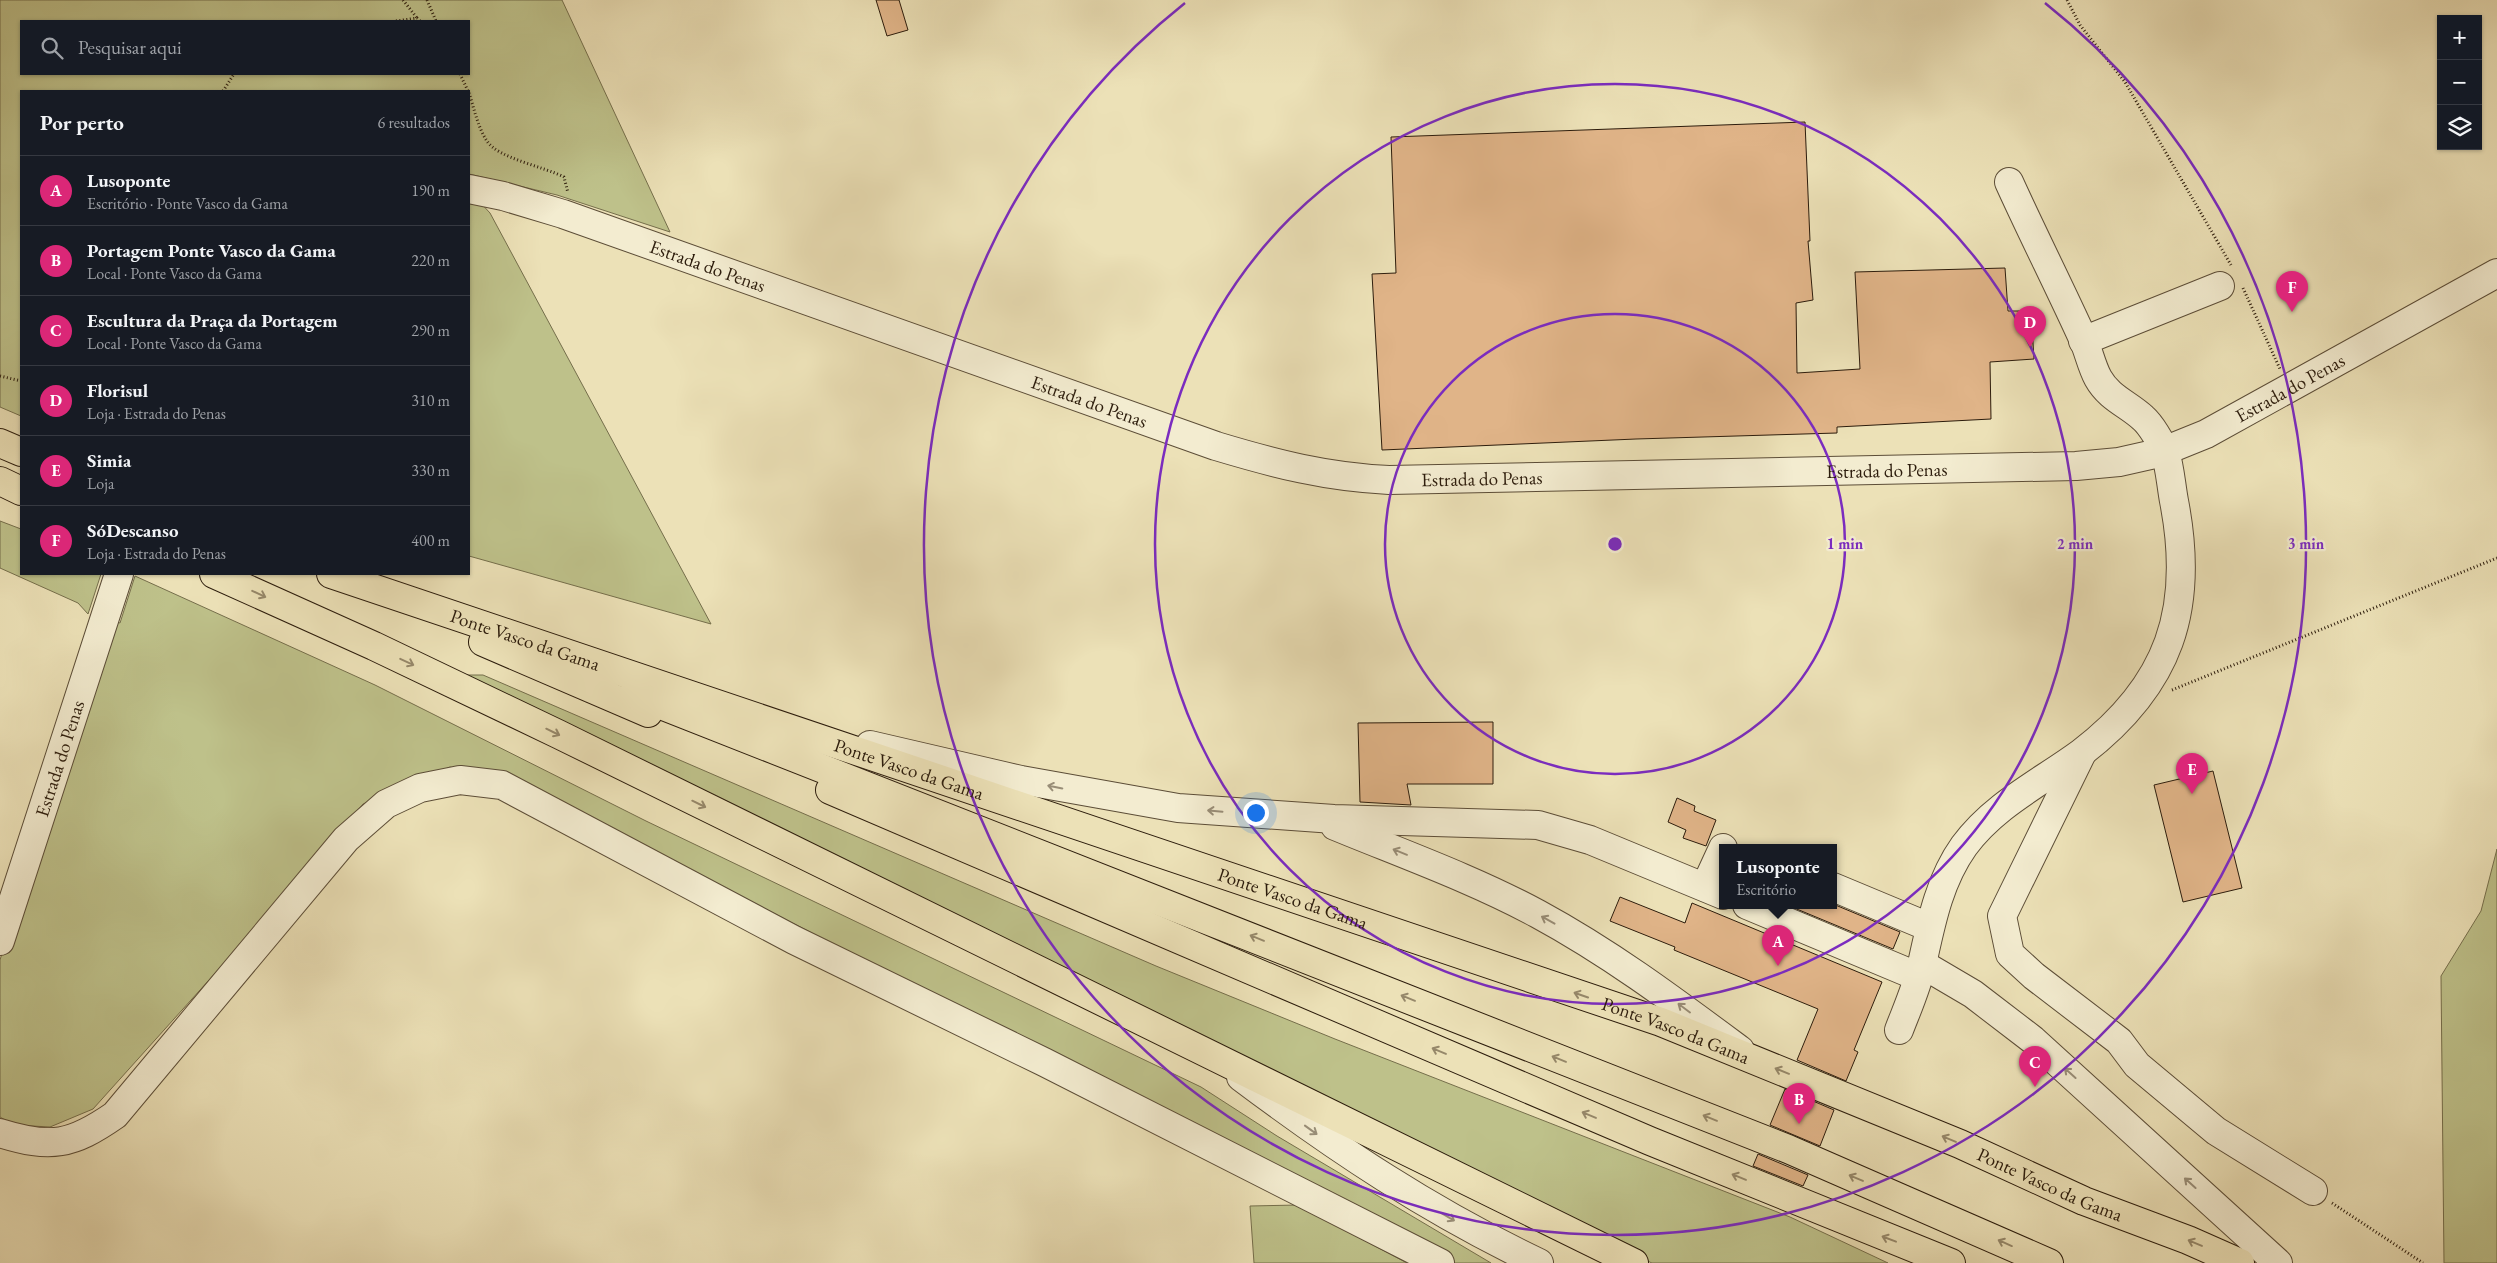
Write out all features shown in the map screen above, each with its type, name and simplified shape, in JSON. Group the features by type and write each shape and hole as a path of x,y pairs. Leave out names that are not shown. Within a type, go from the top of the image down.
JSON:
{"highway":[{"path":"0,443 20,452"},
{"path":"0,482 20,490"},
{"path":"216,575 374,646 558,734 1634,1263"},
{"name":"Ponte Vasco da Gama","path":"327,575 1650,1141 1951,1263"},
{"name":"Ponte Vasco da Gama","path":"328,575 1184,909 1788,1149 2049,1263"},
{"name":"Ponte Vasco da Gama","path":"334,575 1610,1004 1751,1058 1960,1144 2084,1201 2182,1238 2240,1263"}],"street":[{"path":"1900,1030 1921,970 1929,927 1954,862 1978,829 2007,803 2082,751 2117,722 2140,694 2157,668 2174,626 2182,577 2182,552 2165,451 2144,419 2116,400 2099,380 2083,341 2009,182"},
{"name":"Estrada do Penas","path":"470,190 504,196 562,214 1216,446 1310,472 1347,478 1389,480 2076,466 2119,462 2165,451 2206,434 2497,273"},
{"path":"2083,341 2231,279"},
{"name":"Estrada do Penas","path":"0,941 118,575"},
{"path":"763,719 1086,793 1187,808 1538,825 1590,840 1714,891 1719,867"},
{"path":"2082,751 2002,916 2010,954 2034,976 2119,1041 2138,1065 2216,1131 2313,1191"},
{"path":"0,1133 25,1141 55,1143 87,1134 115,1115 346,839 386,804 420,788 460,780 502,785 794,940 1052,1066 1440,1263"},
{"path":"1328,814 1537,914 1638,974 1751,1058"},
{"path":"1837,889 1929,927"},
{"path":"1758,909 1921,970 1988,1005 2033,1040 2278,1263"},
{"path":"1216,1058 1316,1133 1377,1174 1452,1219 1539,1263"}],"path":[{"path":"403,0 418,20"},
{"path":"427,0 436,20"},
{"path":"2067,0 2080,25 2125,82 2289,388"},
{"path":"224,90 233,75"},
{"path":"460,75 467,90"},
{"path":"470,97 487,142 507,156 546,168 564,177 569,191 562,214"},
{"path":"0,376 20,382"},
{"path":"2170,690 2497,558"},
{"path":"2313,1191 2424,1263"}],"green space":[{"path":"0,0 562,0 670,232 557,195 470,174 470,90 20,90 20,416 0,407"},
{"path":"470,199 478,200 490,213 711,624 470,556"},
{"path":"0,521 20,529 20,575 101,575 88,614 78,603 0,568"},
{"path":"135,576 375,685 646,821 1201,1087 1277,1136 1491,1263 1451,1263 531,788 450,767 363,804 272,910 93,1109 50,1127 14,1125 0,1117 0,960 104,618 120,623"},
{"path":"467,675 483,675 1156,966 1335,1039 1790,1217 1888,1263 1652,1263 1583,1233 1320,1104"},
{"path":"2497,849 2497,1263 2444,1263 2441,976 2481,911"},
{"path":"1298,1205 1407,1263 1254,1263 1250,1206"}],"building":[{"path":"876,0 899,0 908,30 887,36"},
{"path":"1805,122 1810,241 1808,241 1813,300 1796,303 1797,373 1860,369 1855,272 2005,268 2008,311 2031,311 2034,359 1990,362 1991,419 1837,427 1837,433 1636,439 1382,450 1372,274 1396,273 1391,137"},
{"path":"1493,722 1493,784 1407,784 1411,805 1360,802 1358,723"},
{"path":"2213,771 2242,888 2183,902 2154,785"},
{"path":"1677,798 1695,806 1694,811 1716,820 1706,846 1683,838 1686,830 1668,822"},
{"path":"1620,897 1685,923 1692,903 1882,982 1854,1050 1858,1052 1846,1081 1797,1060 1818,1009 1674,950 1675,947 1610,921"},
{"path":"1837,906 1900,932 1893,949 1797,909 1837,909"},
{"path":"1785,1089 1834,1110 1820,1146 1770,1125"},
{"path":"1758,1154 1808,1175 1803,1186 1753,1166"}],"place":[{"name":"SóDescanso","path":"2292,312"},
{"name":"Florisul","path":"2030,347"},
{"name":"Simia","path":"2192,794"},
{"name":"Lusoponte","path":"1778,966"},
{"name":"Escultura da Praça da Portagem","path":"2035,1087"},
{"name":"Portagem Ponte Vasco da Gama","path":"1799,1124"}]}
